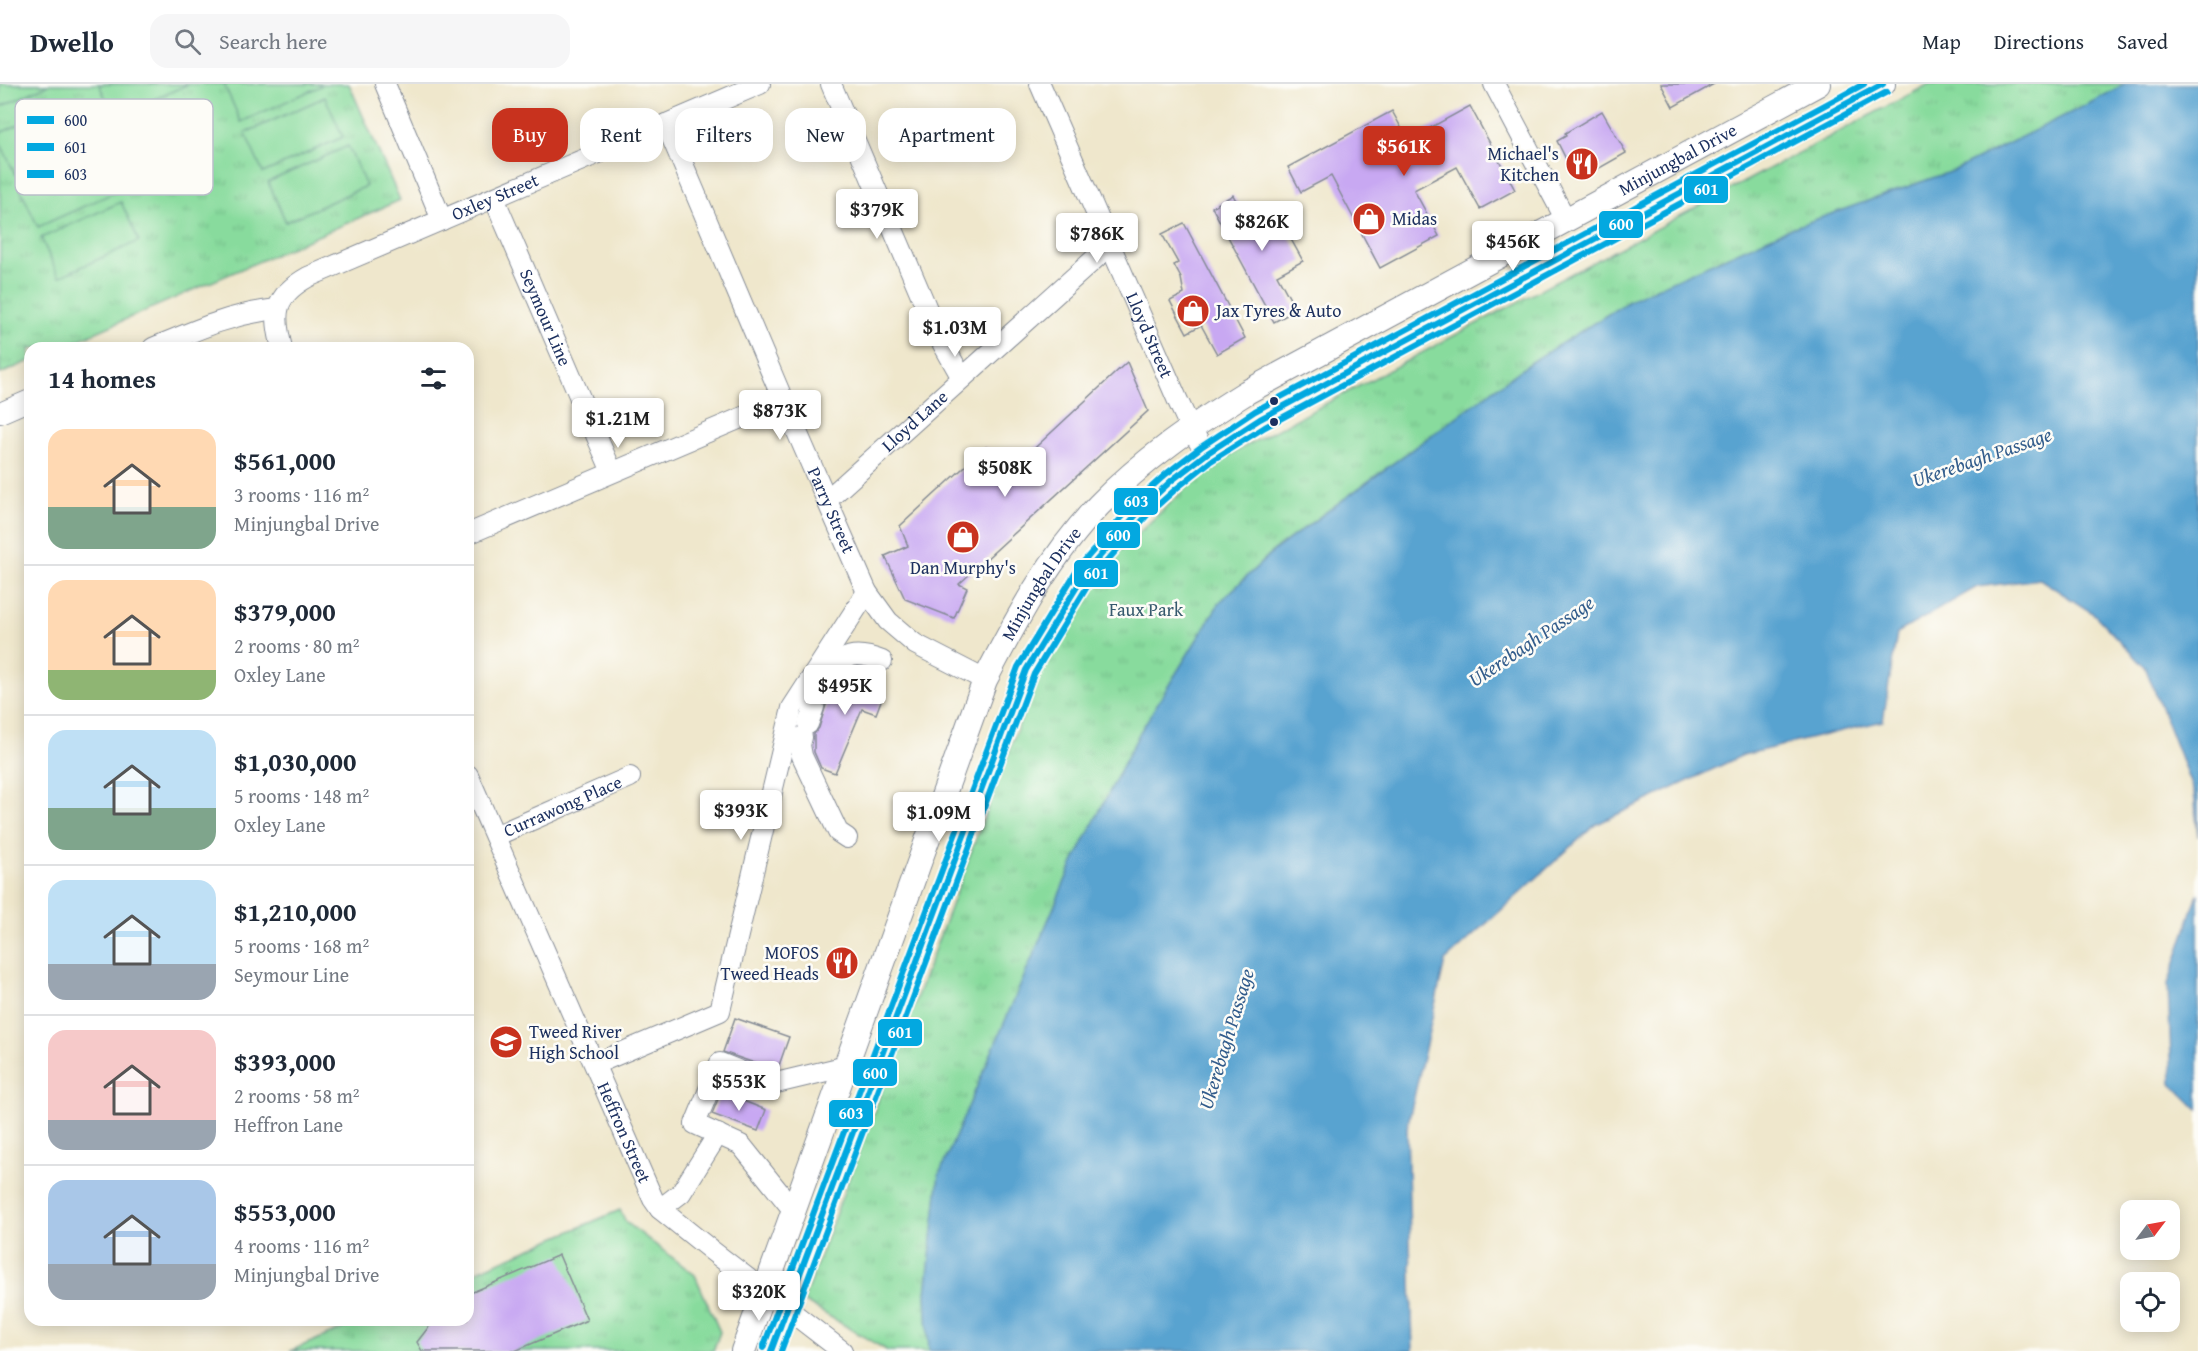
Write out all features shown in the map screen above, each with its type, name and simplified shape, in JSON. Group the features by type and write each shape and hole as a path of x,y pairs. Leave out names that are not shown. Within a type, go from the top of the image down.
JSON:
{"main road":[{"name":"Minjungbal Drive","path":"743,1351 985,680 1017,617 1058,556 1098,506 1190,428 1263,383 1818,84"},
{"name":"Minjungbal Drive","path":"771,1351 1026,670 1086,572 1143,507 1171,481 1240,431 1883,84"}],"street":[{"path":"385,84 442,220"},
{"name":"Oxley Street","path":"277,309 284,296 297,283 760,84"},
{"path":"831,84 939,337 962,378"},
{"name":"Lloyd Street","path":"1040,84 1190,428 1206,454"},
{"path":"1494,84 1566,220"},
{"name":"Parry Street","path":"666,124 867,592 888,621 915,644 985,680"},
{"name":"Seymour Line","path":"494,198 612,472"},
{"name":"Lloyd Lane","path":"827,500 1110,246"},
{"path":"167,342 213,322 248,312 277,309 281,342"},
{"path":"474,531 783,400"},
{"path":"0,413 24,403"},
{"path":"595,1064 720,1011 792,708 867,592"},
{"path":"847,837 838,832 802,756 800,745 835,665 846,656 868,656 882,661"},
{"name":"Currawong Place","path":"495,836 630,777"},
{"name":"Heffron Street","path":"474,789 645,1184 660,1209 842,1351"},
{"path":"794,1211 741,1145 695,1124 720,1063 772,1084 847,1066"},
{"path":"660,1209 681,1193 718,1134"}],"green space":[{"path":"0,84 349,84 400,200 74,342 24,342 24,364 0,374"},
{"path":"0,84 50,84 15,99 0,107"},
{"path":"99,84 189,84 155,99 106,99"},
{"path":"224,84 320,84 321,86 241,122"},
{"name":"Faux Park","path":"1929,84 2125,84 1955,170 1789,229 1634,298 1533,361 1275,549 1220,602 1140,732 1072,865 939,1175 926,1294 929,1351 888,1351 803,1301 1035,681 1101,569 1210,465"},
{"path":"325,97 343,137 263,173 245,133"},
{"path":"15,126 15,174 0,142 0,133"},
{"path":"348,146 366,186 286,222 268,182"},
{"path":"23,195 109,195 38,227"},
{"path":"121,202 139,241 59,277 41,238"},
{"path":"620,1210 626,1222 695,1275 720,1332 713,1351 290,1351 349,1326 474,1326 474,1272"}],"water":[{"name":"Ukerebagh Passage","path":"2125,84 2198,84 2198,837 2194,792 2146,669 2094,614 2040,579 1977,587 1897,633 1883,721 1743,755 1595,825 1445,961 1407,1128 1413,1351 929,1351 926,1294 939,1175 1072,865 1140,732 1220,602 1276,549 1533,361 1634,298 1789,229 1955,170"},
{"path":"2198,893 2198,1110 2172,1084 2168,984"}],"building":[{"path":"1661,84 1714,84 1673,107"},
{"path":"1470,106 1515,190 1480,209 1457,167 1414,190 1439,236 1380,268 1331,176 1301,192 1288,167 1392,111 1408,140"},
{"path":"1602,111 1626,153 1589,174 1571,169 1557,141 1566,136 1565,133"},
{"path":"1233,195 1247,221 1273,207 1303,261 1277,275 1296,310 1274,322 1212,207"},
{"path":"1184,223 1245,338 1217,354 1201,325 1187,333 1170,301 1184,294 1181,278 1174,265 1178,263 1162,234"},
{"path":"1127,362 1148,411 959,584 967,588 954,618 905,599 885,556 908,546 900,526 986,447 1009,472"},
{"path":"858,667 870,670 882,698 876,714 862,709 835,773 821,768 814,752 814,734 819,728 826,705 841,681 849,670"},
{"path":"735,1018 789,1037 777,1071 723,1052"},
{"path":"721,1092 766,1110 758,1131 712,1114"},
{"path":"559,1255 587,1320 515,1351 422,1351 417,1342 429,1326 474,1326 474,1291"}],"transit line":[{"name":"603","path":"763,1348 1018,667 1079,567 1136,501 1201,447 1255,411 1864,84"},
{"name":"600","path":"771,1351 1026,670 1086,572 1143,507 1171,481 1206,454 1260,419 1883,84"},
{"name":"601","path":"781,1351 1034,674 1093,577 1149,513 1211,461 1265,427 1887,92"}],"place":[{"name":"Michael's Kitchen","path":"1582,164"},
{"name":"Midas","path":"1369,219"},
{"name":"Jax Tyres & Auto","path":"1193,311"},
{"name":"Dan Murphy's","path":"963,537"},
{"name":"MOFOS Tweed Heads","path":"842,963"},
{"name":"Tweed River High School","path":"506,1042"}]}
